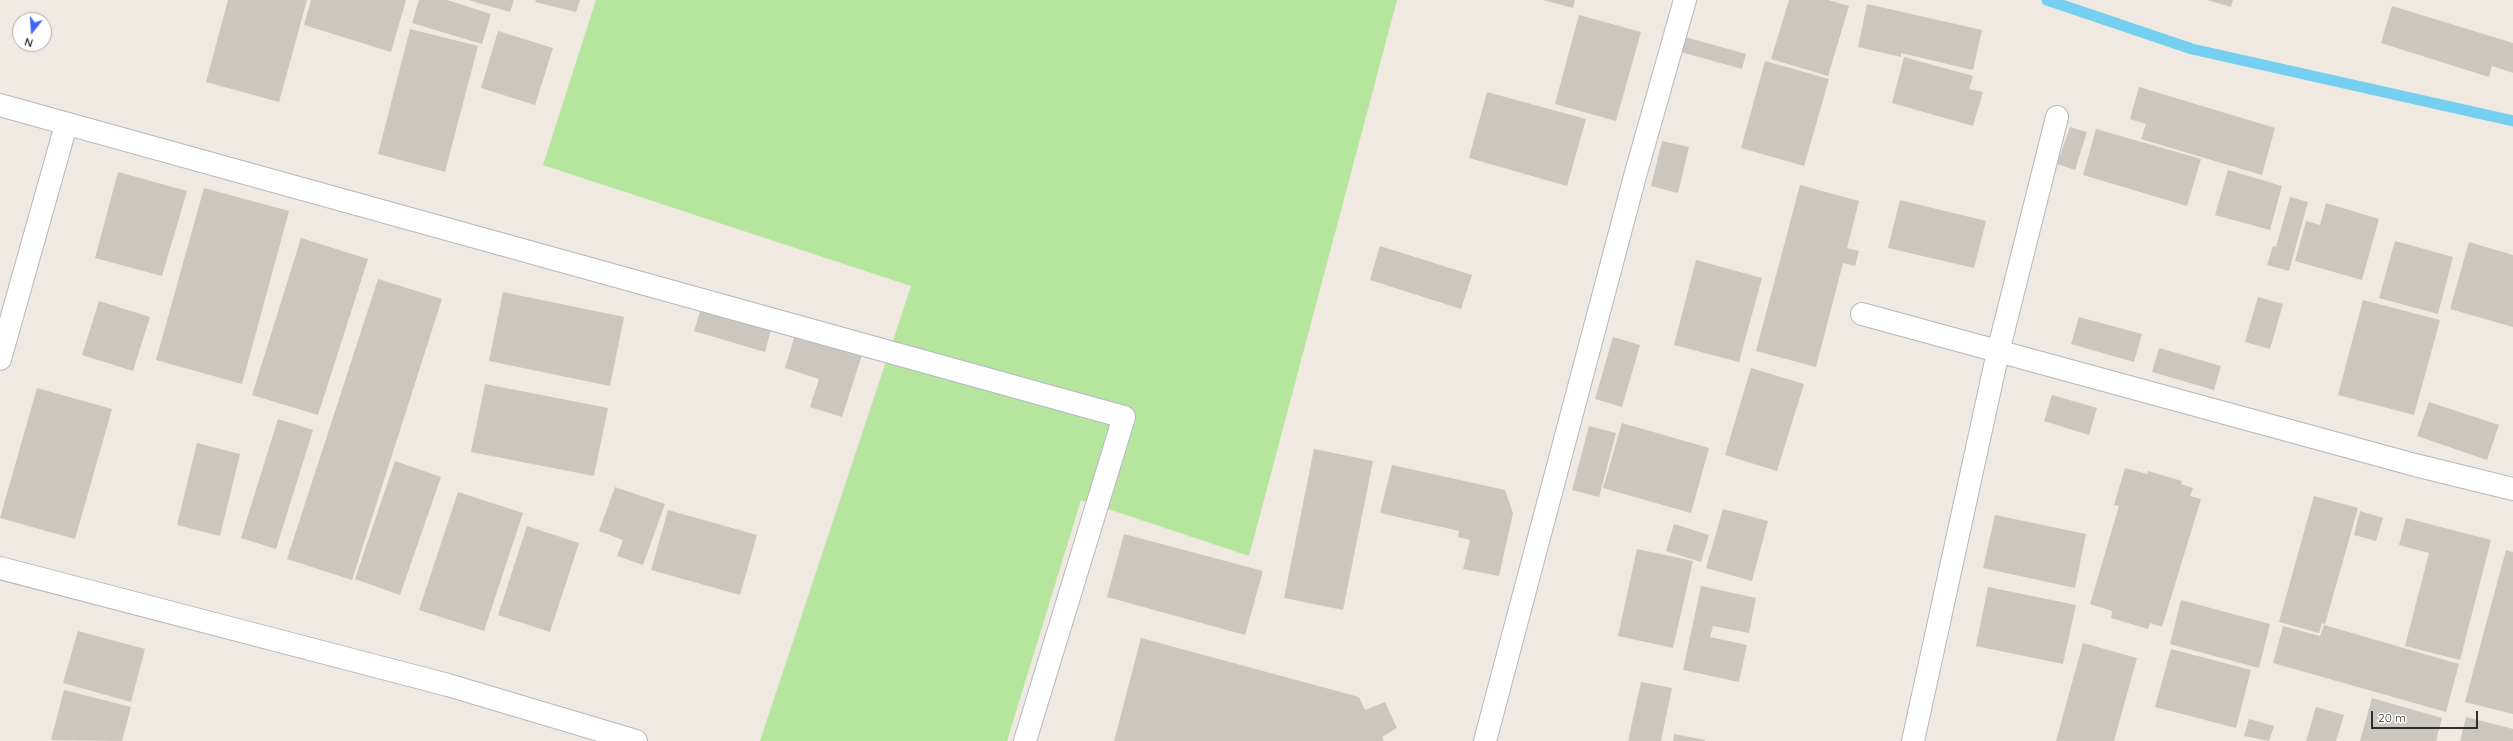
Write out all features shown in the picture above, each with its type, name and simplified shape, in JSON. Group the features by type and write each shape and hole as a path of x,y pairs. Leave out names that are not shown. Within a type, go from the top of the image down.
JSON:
{"street":[{"path":"1485,741 1635,176 1685,0"},
{"path":"0,105 66,125 548,256 1124,417 1025,741"},
{"path":"1913,741 1998,352 2057,117"},
{"path":"0,359 66,125"},
{"path":"1862,314 2408,463 2513,489"},
{"path":"0,568 440,683 636,741"}],"green space":[{"path":"596,0 1397,0 1249,556 1081,500 1007,741 760,741 911,286 543,165"}],"building":[{"path":"228,0 307,0 279,102 206,82"},
{"path":"311,0 406,0 391,52 304,25"},
{"path":"419,0 447,0 491,14 482,44 412,23"},
{"path":"468,0 514,0 510,12"},
{"path":"536,0 580,0 576,12 535,2"},
{"path":"1543,0 1575,0 1573,8"},
{"path":"1789,0 1828,0 1849,6 1828,76 1771,59"},
{"path":"2207,0 2233,0 2231,7"},
{"path":"1867,4 1982,30 1973,70 1901,53 1901,57 1858,47"},
{"path":"2392,6 2513,43 2513,73 2492,66 2489,77 2381,43"},
{"path":"1579,15 1641,32 1616,121 1555,104"},
{"path":"410,29 478,46 445,172 378,154"},
{"path":"498,31 553,48 535,105 481,88"},
{"path":"1685,37 1746,54 1742,69 1681,52"},
{"path":"1904,57 1973,76 1969,89 1983,92 1973,126 1892,103"},
{"path":"1765,61 1829,79 1804,166 1741,148"},
{"path":"2139,87 2275,128 2262,175 2141,139 2146,124 2130,119"},
{"path":"1487,92 1586,119 1567,186 1469,158"},
{"path":"2070,127 2087,132 2075,170 2057,164"},
{"path":"2096,129 2201,159 2187,206 2083,175"},
{"path":"1662,141 1689,147 1678,193 1651,186"},
{"path":"2228,170 2282,186 2270,230 2215,215"},
{"path":"118,172 187,191 162,276 95,258"},
{"path":"1800,185 1859,201 1847,248 1859,251 1855,266 1843,263 1816,367 1756,351"},
{"path":"204,188 289,211 242,384 156,360"},
{"path":"2290,197 2308,202 2289,271 2267,265 2273,246 2276,247"},
{"path":"1900,200 1986,221 1974,268 1888,248"},
{"path":"2326,203 2379,219 2362,280 2295,261 2306,221 2320,225"},
{"path":"301,238 368,259 318,415 252,395"},
{"path":"2395,241 2453,257 2438,314 2379,298"},
{"path":"2469,242 2513,255 2513,327 2450,309"},
{"path":"1380,246 1472,275 1461,309 1370,280"},
{"path":"1696,260 1762,278 1739,362 1674,345"},
{"path":"378,279 442,299 352,580 287,559"},
{"path":"503,292 624,317 610,386 489,361"},
{"path":"2258,297 2283,304 2270,349 2245,342"},
{"path":"2363,300 2440,320 2414,415 2338,395"},
{"path":"99,301 150,317 133,371 82,355"},
{"path":"702,305 772,326 765,352 694,331"},
{"path":"2079,317 2142,334 2134,362 2071,344"},
{"path":"796,331 863,352 842,417 810,407 819,379 785,368"},
{"path":"1613,337 1640,345 1622,407 1595,399"},
{"path":"2159,348 2221,366 2214,390 2152,372"},
{"path":"1751,368 1804,384 1777,471 1725,455"},
{"path":"485,384 608,408 594,476 471,452"},
{"path":"37,388 112,409 75,539 0,518"},
{"path":"2052,395 2097,408 2089,435 2044,421"},
{"path":"2429,402 2499,425 2487,460 2417,436"},
{"path":"278,419 313,430 276,549 241,538"},
{"path":"1622,423 1709,448 1691,513 1603,488"},
{"path":"1589,426 1616,433 1599,497 1572,490"},
{"path":"197,443 240,454 220,536 177,525"},
{"path":"1314,449 1373,461 1343,610 1284,598"},
{"path":"395,461 441,477 400,595 355,579"},
{"path":"1392,465 1505,490 1513,513 1499,576 1463,569 1470,540 1458,537 1459,531 1380,513"},
{"path":"2125,468 2147,474 2148,471 2182,481 2181,484 2193,488 2190,496 2201,499 2162,627 2150,623 2148,629 2111,618 2112,611 2090,604 2119,506 2114,505"},
{"path":"615,487 665,504 643,565 617,556 623,540 599,531"},
{"path":"458,492 523,513 484,631 419,610"},
{"path":"2314,496 2358,508 2325,624 2322,623 2319,633 2279,622"},
{"path":"1723,509 1768,521 1752,581 1706,568"},
{"path":"668,510 757,535 740,595 651,570"},
{"path":"2360,511 2383,518 2376,541 2354,535"},
{"path":"1995,515 2086,534 2075,588 1983,568"},
{"path":"2406,518 2491,540 2460,660 2405,646 2429,553 2399,545"},
{"path":"1674,524 1709,535 1701,562 1666,551"},
{"path":"527,526 579,543 550,632 498,615"},
{"path":"1124,534 1263,571 1245,635 1107,597"},
{"path":"1637,549 1693,561 1673,648 1618,636"},
{"path":"2506,550 2513,552 2513,714 2465,702"},
{"path":"1701,586 1756,598 1749,633 1713,626 1710,637 1747,645 1739,682 1683,670"},
{"path":"1988,587 2076,605 2063,664 1976,646"},
{"path":"2181,600 2270,624 2259,668 2170,644"},
{"path":"2324,625 2459,664 2446,712 2273,663 2283,626 2320,636"},
{"path":"78,631 145,649 131,702 63,683"},
{"path":"1141,638 1359,697 1365,710 1385,702 1397,728 1382,737 1384,741 1114,741"},
{"path":"2083,643 2137,658 2114,741 2056,741"},
{"path":"2171,649 2251,670 2236,728 2155,707"},
{"path":"1641,682 1672,688 1661,741 1628,741"},
{"path":"64,690 131,707 122,741 51,740"},
{"path":"2372,698 2442,718 2436,741 2360,741"},
{"path":"2316,707 2344,715 2336,741 2306,741"},
{"path":"2466,717 2513,729 2513,741 2460,741"},
{"path":"2249,719 2274,726 2269,741 2244,736"},
{"path":"1674,734 1705,740 1705,741 1673,741"}],"waterway":[{"path":"2047,0 2192,49 2513,121"}]}
